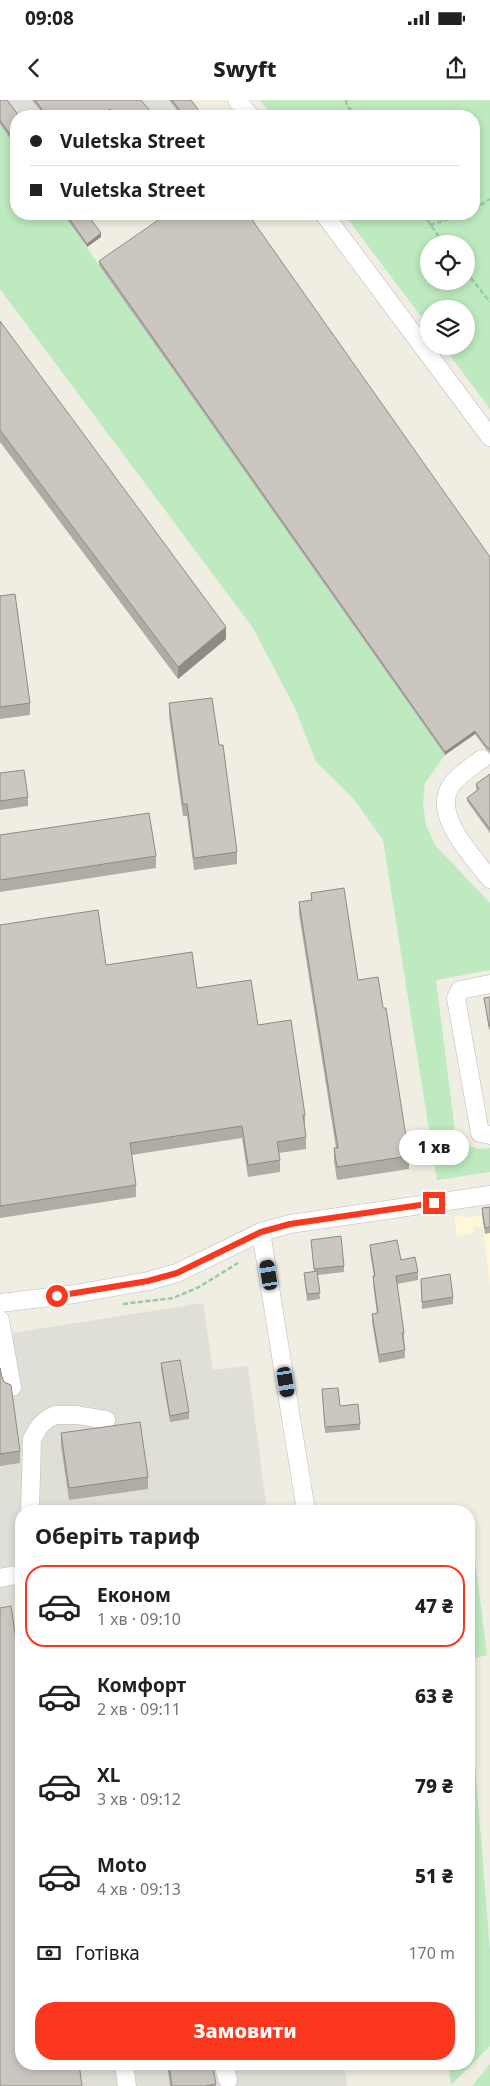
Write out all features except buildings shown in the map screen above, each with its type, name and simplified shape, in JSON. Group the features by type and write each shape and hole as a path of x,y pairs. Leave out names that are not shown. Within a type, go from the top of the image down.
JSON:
{"street":[{"path":"237,100 245,110"},
{"path":"328,220 490,437"},
{"path":"482,759 459,777 451,786 446,796 446,805 452,829 490,879"},
{"path":"490,984 460,990 456,998 480,1133 490,1135"},
{"path":"0,1303 76,1294 155,1279 177,1273 261,1232 290,1224 490,1195"},
{"path":"261,1232 305,1505"},
{"path":"0,1320 12,1388"},
{"path":"30,1505 32,1439 39,1427 54,1415 78,1415 106,1420"},
{"path":"0,1578 15,1575"},
{"path":"125,2070 127,2086"}],"path":[{"path":"427,220 437,235"},
{"path":"430,225 446,220"},
{"path":"475,283 490,302"},
{"path":"115,1305 173,1298 199,1287 242,1260"}],"shaded area":[{"path":"0,100 188,100 195,110 10,110"},
{"path":"490,1214 490,1285 483,1226 473,1228 474,1233 457,1236 454,1216 471,1217"},
{"path":"203,1303 213,1370 248,1366 266,1505 15,1505 15,2070 345,2070 347,2086 0,2086 0,1335"}],"green space":[{"path":"260,100 490,100 490,409 450,355 475,355 475,300 420,300 420,315 349,220 480,220 480,110 268,110"},
{"path":"0,124 10,138 10,220 67,220 445,755 425,783 423,804 426,825 435,845 490,903 490,970 436,980 456,1139 477,1149 490,1148 490,1172 437,1180 383,840 353,798 316,762 295,708 253,628 0,289"},
{"path":"475,1560 487,1655 475,1658"},
{"path":"475,1764 490,1951 490,2046 475,2061"},
{"path":"490,2064 490,2086 472,2086"},
{"path":"449,2070 466,2070 451,2085"}],"route":[{"path":"57,1296 148,1281 177,1273 261,1232 290,1224 434,1203"}]}
